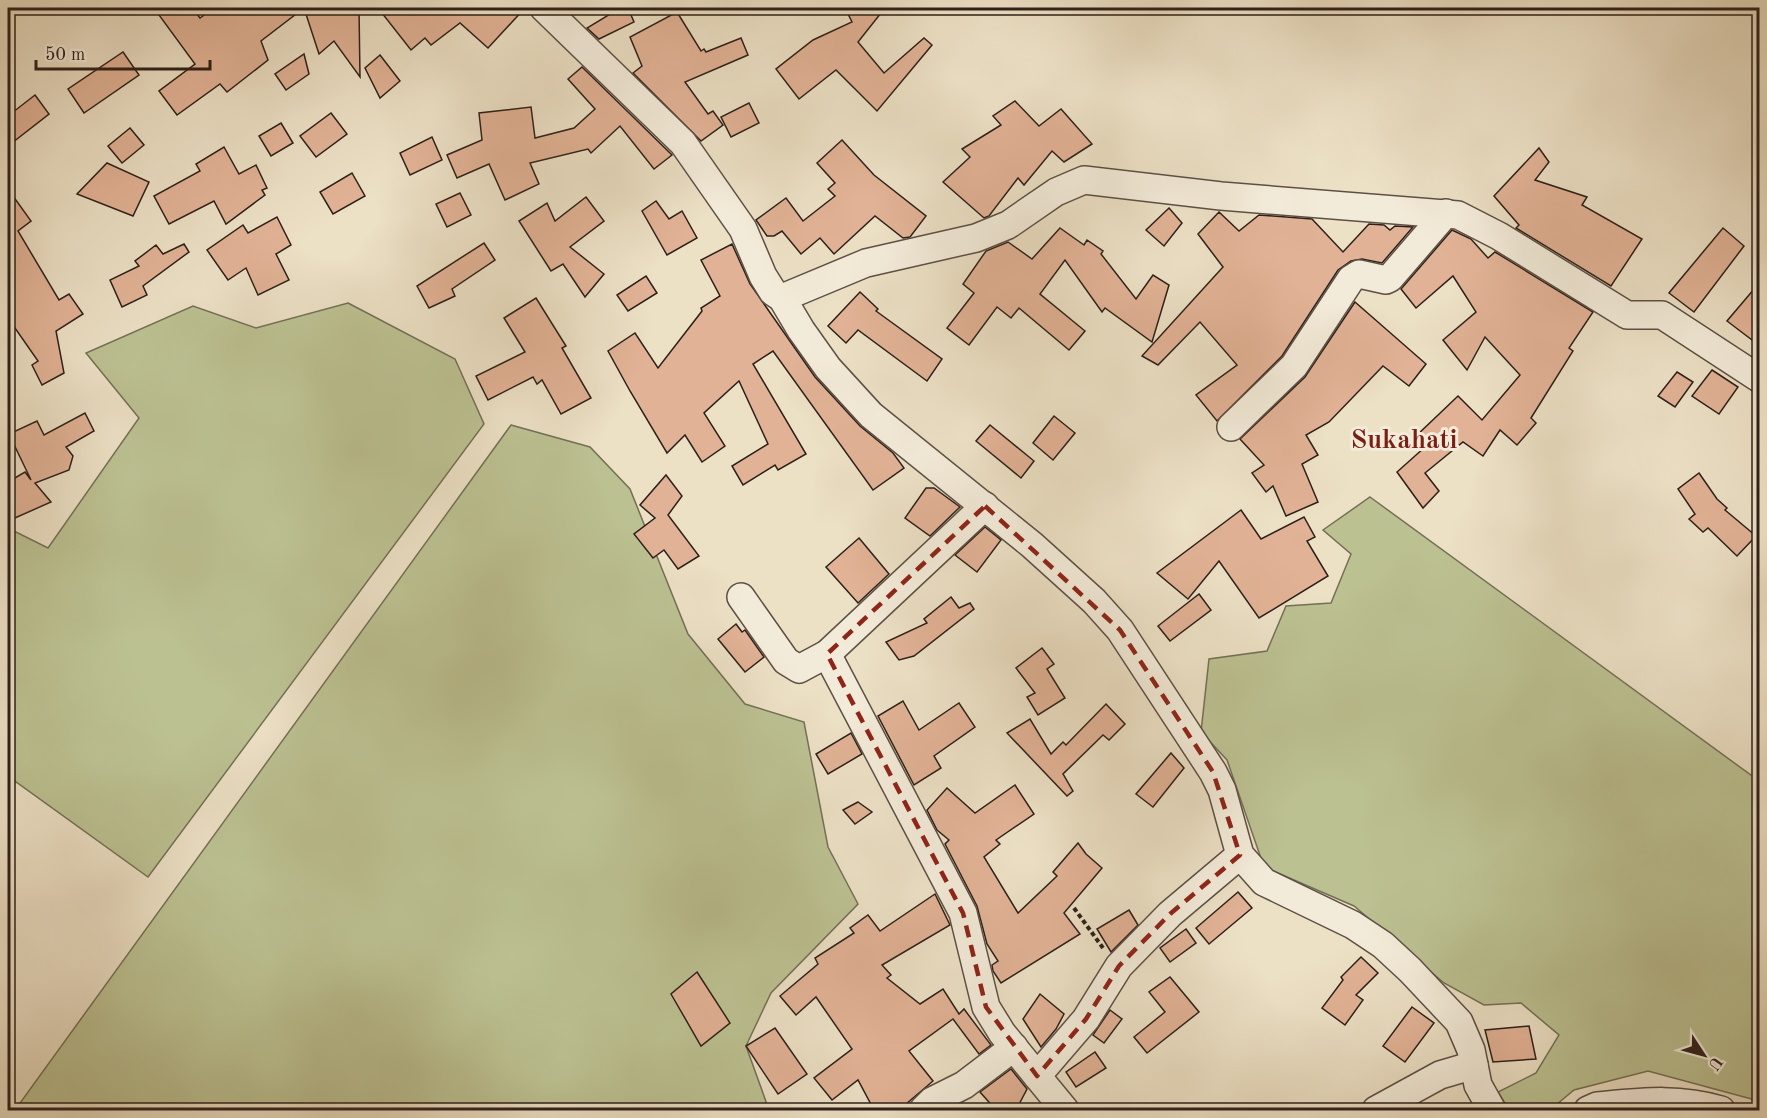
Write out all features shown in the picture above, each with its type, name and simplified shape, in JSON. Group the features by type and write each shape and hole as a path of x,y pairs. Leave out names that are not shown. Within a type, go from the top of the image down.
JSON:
{"street":[{"path":"544,8 683,143 744,229 763,276 773,292 783,298 801,330 828,368 871,415 985,506 1094,601 1120,630 1213,772 1222,790 1240,855 1264,882 1353,925 1383,945 1459,1022 1471,1050 1478,1086 1492,1110"},
{"path":"783,298 866,263 976,238 1008,225 1056,192 1084,180 1221,196 1458,215 1498,236 1627,315 1662,315 1760,379"},
{"path":"1232,427 1294,366 1355,276 1386,280 1390,278 1446,213"},
{"path":"741,597 786,662 799,669 827,654 985,506"},
{"path":"827,654 963,913 986,1007 1014,1047 1065,1110"},
{"path":"1037,1076 1086,1019 1119,966 1170,914 1240,855"},
{"path":"923,1110 932,1101 964,1085 1014,1047"},
{"path":"1376,1110 1440,1074 1474,1065"},
{"path":"1588,1110 1597,1106 1664,1100 1703,1104 1721,1110"}],"path":[{"path":"1074,908 1119,966"}],"highlighted area":[{"path":"985,506 1120,630 1213,772 1240,855 1170,914 1119,966 1086,1019 1037,1076 986,1007 963,913 827,654"}],"green space":[{"path":"348,303 455,359 484,424 148,877 8,776 8,528 48,548 139,418 86,353 193,306 256,328"},
{"path":"511,425 590,447 630,489 688,634 745,704 804,722 828,847 858,904 771,993 746,1046 769,1110 15,1110"},
{"path":"1370,497 1759,781 1759,1101 1648,1071 1574,1090 1550,1110 1509,1110 1498,1092 1536,1073 1559,1035 1521,1003 1484,1005 1444,983 1354,906 1264,867 1227,760 1201,732 1209,659 1267,651 1286,606 1331,603 1351,554 1323,530"}],"building":[{"path":"169,8 192,8 200,18 214,8 304,8 261,41 268,60 227,92 220,84 177,115 159,91 195,64 159,15"},
{"path":"304,8 359,8 360,77 334,41 319,54"},
{"path":"378,8 525,8 488,48 460,23 431,45 425,38 411,50"},
{"path":"620,8 628,8 634,22 599,39 587,28"},
{"path":"845,8 885,8 858,42 884,73 924,38 932,45 877,111 836,70 799,99 776,69 813,40 852,22"},
{"path":"677,12 701,51 704,49 706,52 741,38 748,55 685,82 708,114 713,111 723,125 701,141 633,73 642,66 630,37"},
{"path":"123,52 139,75 84,113 68,89"},
{"path":"304,54 309,74 286,90 275,74"},
{"path":"380,55 400,81 380,98 365,68"},
{"path":"582,67 672,155 654,169 620,126 591,153 588,149 530,163 539,184 505,200 489,164 457,178 447,155 482,140 479,113 531,107 535,138 574,128 595,109 568,79"},
{"path":"35,95 49,114 8,146 8,116"},
{"path":"1015,101 1039,126 1061,109 1092,144 1064,162 1052,151 1024,185 1018,178 989,216 984,218 943,182 970,157 962,149 1001,125 993,116"},
{"path":"749,103 759,123 731,137 721,117"},
{"path":"331,113 347,134 316,157 300,136"},
{"path":"281,123 293,143 271,156 259,136"},
{"path":"130,128 144,145 122,163 108,146"},
{"path":"432,137 442,160 410,175 400,153"},
{"path":"842,140 874,175 926,216 910,237 903,238 875,216 834,254 820,238 801,254 782,231 774,236 767,236 756,220 786,198 803,221 835,196 828,189 835,183 817,163"},
{"path":"224,147 239,174 256,165 267,188 262,190 265,195 226,224 214,201 169,224 154,196 200,171 196,164"},
{"path":"1539,148 1549,162 1535,180 1587,197 1582,205 1642,239 1611,286 1516,228 1519,225 1494,196"},
{"path":"107,163 149,182 133,216 77,194"},
{"path":"352,173 365,196 333,214 320,192"},
{"path":"8,189 31,221 18,231 59,300 69,294 83,314 56,331 64,373 42,385 32,365 38,361 8,318"},
{"path":"460,193 471,215 447,227 436,204"},
{"path":"586,197 604,221 570,247 604,274 585,297 563,264 551,271 519,221 547,203 555,221"},
{"path":"656,201 669,219 682,211 697,238 667,255 642,211"},
{"path":"1169,208 1182,223 1164,246 1146,230"},
{"path":"1219,212 1239,231 1259,215 1312,219 1343,252 1369,224 1384,225 1390,230 1395,226 1413,227 1382,263 1362,259 1351,261 1338,270 1282,356 1217,421 1196,395 1237,365 1200,322 1158,365 1142,356 1223,267 1198,234"},
{"path":"277,217 291,245 276,254 289,280 258,295 246,268 228,280 207,250 243,225 248,233"},
{"path":"1060,228 1084,245 1087,240 1103,251 1101,254 1136,299 1153,275 1169,285 1152,342 1105,308 1102,312 1065,260 1040,294 1085,331 1069,350 1019,308 1011,318 997,307 969,345 947,328 974,293 963,284 986,251 1008,242 1032,259"},
{"path":"1723,228 1744,246 1694,312 1669,293"},
{"path":"1452,230 1471,239 1488,258 1495,252 1593,312 1569,348 1573,351 1531,418 1536,423 1517,445 1500,430 1483,456 1463,442 1425,473 1439,491 1423,508 1397,472 1425,447 1415,437 1458,396 1482,420 1520,375 1485,337 1467,370 1443,340 1476,312 1453,276 1416,308 1401,289"},
{"path":"484,243 495,260 452,289 455,296 429,308 417,286"},
{"path":"184,244 189,252 143,286 147,295 122,307 110,280 139,266 135,261 156,245 163,254"},
{"path":"732,244 750,284 815,377 860,426 893,453 904,468 873,490 773,351 753,364 806,454 778,470 775,465 743,485 732,466 768,444 739,381 704,413 725,446 702,462 685,435 667,453 630,391 608,351 635,333 658,368 702,311 701,308 720,296 701,260"},
{"path":"646,276 657,293 628,311 617,295"},
{"path":"1760,282 1760,346 1727,321"},
{"path":"860,292 878,309 876,311 942,359 927,381 858,330 846,343 828,326"},
{"path":"536,298 566,346 562,348 591,398 561,414 542,380 537,384 533,377 488,400 476,376 525,352 504,318"},
{"path":"1355,302 1426,364 1409,386 1383,366 1329,422 1306,435 1318,455 1302,464 1318,502 1286,516 1273,486 1266,492 1252,473 1264,465 1240,439 1305,377"},
{"path":"1712,370 1738,387 1719,414 1692,396"},
{"path":"1677,372 1693,382 1675,407 1658,396"},
{"path":"85,413 94,431 66,447 73,456 69,470 35,483 51,502 8,521 8,482 25,472 31,480 9,434 37,421 44,435"},
{"path":"1054,416 1075,433 1053,460 1033,443"},
{"path":"990,425 1034,461 1021,478 976,441"},
{"path":"1699,473 1717,499 1727,508 1725,510 1756,536 1737,556 1708,528 1703,532 1689,519 1695,514 1678,489"},
{"path":"666,475 682,496 668,515 699,556 678,569 664,550 653,558 634,534 655,518 640,505"},
{"path":"926,488 934,488 960,507 930,536 905,518"},
{"path":"1241,510 1261,539 1304,517 1315,537 1307,541 1328,576 1259,618 1219,561 1188,599 1157,573"},
{"path":"985,527 1001,540 977,572 955,555"},
{"path":"859,538 889,574 858,603 826,567"},
{"path":"1199,594 1211,610 1170,641 1158,626"},
{"path":"951,597 959,608 970,603 974,609 914,656 899,660 886,642 927,623 924,619"},
{"path":"736,624 742,632 745,630 764,657 745,672 718,639"},
{"path":"1042,648 1054,664 1047,669 1065,698 1038,715 1027,697 1035,693 1016,668"},
{"path":"903,701 919,730 959,703 975,727 934,756 941,768 914,785 878,716"},
{"path":"1106,704 1125,724 1109,740 1103,735 1063,774 1073,791 1067,796 1007,733 1030,719 1051,754 1063,742 1066,745"},
{"path":"851,733 862,754 828,774 816,754"},
{"path":"1171,753 1184,768 1153,807 1136,794"},
{"path":"1015,785 1034,814 996,840 1000,844 984,857 1018,913 1057,876 1053,872 1078,843 1086,854 1102,868 1064,913 1080,934 1001,983 993,971 992,965 998,961 987,944 977,906 945,844 949,840 937,830 927,810 947,788 975,813"},
{"path":"858,802 872,812 855,824 843,810"},
{"path":"1238,892 1252,908 1209,944 1196,928"},
{"path":"935,894 950,925 882,965 891,975 887,978 920,1004 943,989 959,1014 964,1009 991,1045 979,1054 953,1019 909,1051 933,1081 899,1110 874,1110 858,1080 832,1100 814,1078 852,1049 816,997 796,1015 780,996 818,964 815,958 854,933 850,928 868,915 880,931"},
{"path":"1129,910 1138,925 1111,952 1097,929"},
{"path":"1186,929 1196,943 1170,962 1160,948"},
{"path":"1361,957 1378,973 1356,995 1363,1000 1345,1025 1322,1008 1343,980 1341,977"},
{"path":"697,972 730,1023 701,1046 671,994"},
{"path":"1170,977 1199,1012 1147,1053 1134,1037 1165,1012 1149,992"},
{"path":"1040,994 1064,1014 1056,1029 1041,1047 1023,1019"},
{"path":"1412,1007 1434,1023 1405,1062 1383,1046"},
{"path":"1110,1010 1122,1019 1104,1043 1093,1035"},
{"path":"1529,1026 1536,1059 1493,1062 1485,1030"},
{"path":"775,1028 807,1074 778,1094 746,1046"},
{"path":"1095,1052 1106,1068 1076,1087 1066,1072"},
{"path":"1011,1069 1027,1089 1016,1110 996,1110 980,1092"}],"district":[{"name":"Sukahati","path":"1404,439"}]}
